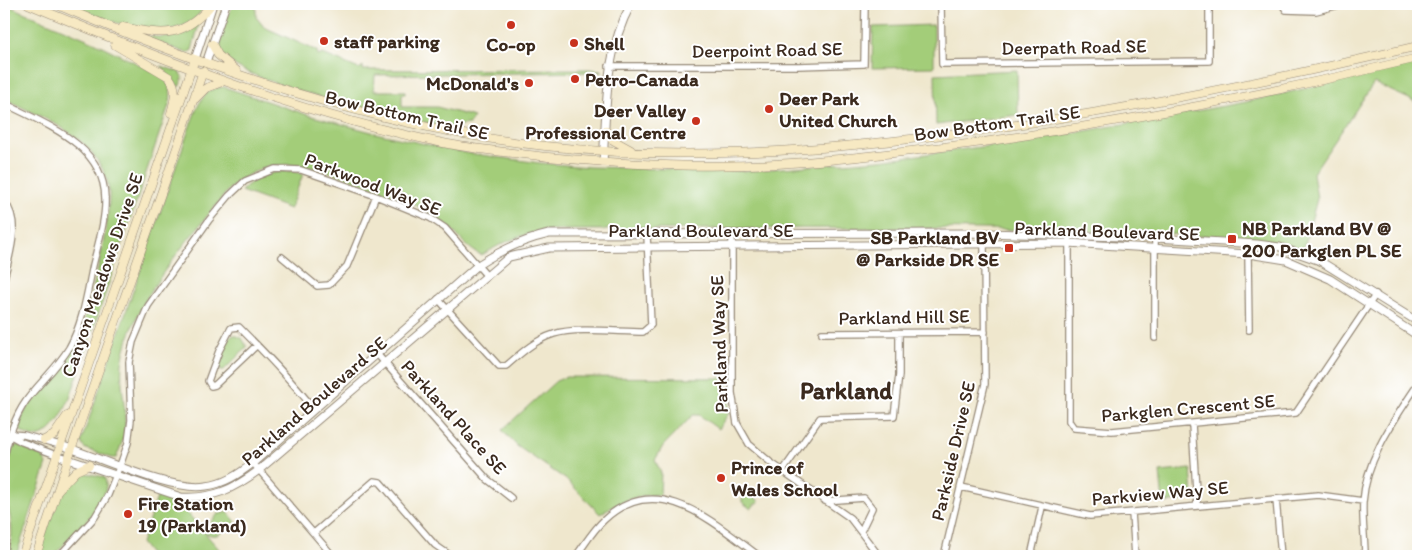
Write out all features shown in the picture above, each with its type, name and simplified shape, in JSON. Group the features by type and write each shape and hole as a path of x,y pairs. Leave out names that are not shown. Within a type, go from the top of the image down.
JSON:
{"main road":[{"name":"Bow Bottom Trail SE","path":"28,4 202,74 313,110 449,144 604,162 684,166 781,164 930,149 1092,126 1294,88 1418,58"},
{"name":"Bow Bottom Trail SE","path":"55,4 206,63 328,103 412,124 543,146 604,151 698,154 780,152 972,132 1100,114 1306,73 1418,46"},
{"path":"101,23 151,32 176,32 195,22 212,4"},
{"path":"90,30 156,68 174,85 176,94 168,134"},
{"path":"212,44 218,55 240,74"},
{"name":"Canyon Meadows Drive SE","path":"22,556 195,59"},
{"name":"Canyon Meadows Drive SE","path":"36,556 67,459 206,63"},
{"path":"193,101 206,88 224,81"},
{"path":"606,131 620,145 635,151"},
{"path":"44,440 54,434 62,425 76,399"},
{"path":"56,492 76,471 88,465"}],"street":[{"name":"Canyon Meadows Drive SE","path":"195,59 212,4"},
{"name":"Canyon Meadows Drive SE","path":"206,63 226,4"},
{"path":"604,162 609,66 616,34 631,4"},
{"name":"Deerpoint Road SE","path":"609,66 864,64 864,4"},
{"name":"Deerpath Road SE","path":"941,4 942,64 1209,61 1209,4"},
{"path":"1282,4 1286,10 1316,11 1344,4"},
{"path":"4,103 81,146 96,164 104,183 106,199 78,330 60,361 26,401 6,433 4,457"},
{"name":"Parkwood Way SE","path":"59,556 95,517 116,476 128,443 131,420 129,362 140,324 165,280 228,196 245,180 261,173 288,169 307,171 376,196 430,218 445,228 486,275"},
{"path":"282,258 317,286 329,285 346,266 376,196"},
{"path":"4,201 13,219 13,236 4,279"},
{"name":"Parkland Boulevard SE","path":"60,445 181,486 206,487 233,478 253,463 478,265 508,246 548,234 986,233 1156,238 1280,247 1320,261 1376,294 1418,322"},
{"name":"Parkside Drive SE","path":"944,556 985,384 984,243 986,233"},
{"name":"Parkland Way SE","path":"732,234 732,393 734,415 748,444 782,472 850,518 879,556"},
{"path":"438,299 499,366 506,366 531,345 554,334 570,331 643,332 651,325 647,235"},
{"name":"Parkglen Crescent SE","path":"1069,235 1069,421 1074,428 1100,432 1296,413 1376,294"},
{"path":"1155,338 1156,238"},
{"name":"Parkland Boulevard SE","path":"56,455 181,497 200,498 222,494 242,484 259,470 509,257 549,248 1068,243 1248,254 1286,260 1330,279 1370,303 1418,336"},
{"path":"1248,254 1249,330"},
{"path":"257,345 215,385 210,386 208,381 219,351 231,328 239,327 257,345 314,409"},
{"name":"Parkland Hill SE","path":"822,333 985,332"},
{"path":"782,472 820,418 894,416 899,375 899,334"},
{"name":"Parkland Place SE","path":"377,354 486,479 511,498"},
{"path":"1365,556 1363,501 1371,469 1383,438 1418,384"},
{"path":"1192,424 1197,506"},
{"path":"6,433 24,435 60,445"},
{"path":"6,433 22,442 56,455"},
{"path":"253,463 333,556"},
{"path":"314,533 374,481 380,482 435,545 451,556"},
{"path":"219,482 222,494"},
{"name":"Parkview Way SE","path":"961,487 1042,507 1090,516 1318,495 1363,501"},
{"path":"825,501 864,498 869,502 872,508 861,532"},
{"path":"576,556 594,532 612,514 631,503 660,499 675,501 693,508 759,556"},
{"path":"1276,499 1281,556"},
{"path":"4,505 4,552"},
{"path":"1031,556 1042,507"},
{"path":"1132,513 1136,556"}],"green space":[{"path":"4,4 94,42 160,75 170,87 171,94 170,102 70,398 58,421 45,434 38,436 30,436 21,431 20,423 39,391 67,358 78,336 91,296 102,249 109,207 109,192 106,178 100,165 87,147 77,138 54,123 4,98"},
{"path":"68,4 206,4 194,19 178,28 160,30 141,29 121,24"},
{"path":"233,4 256,4 256,17 264,27 317,51 318,56 323,54 359,69 363,66 363,70 588,69 601,70 603,72 375,75 374,91 405,91 405,94 402,94 402,107 437,107 474,117 469,124 447,127 398,117 324,98 287,87 232,64 221,52 220,40"},
{"path":"199,24 192,50 187,53 142,36 161,37 179,35"},
{"path":"934,25 934,67 872,68 873,27"},
{"path":"1418,63 1418,103 1374,83 1313,173 1317,199 1303,251 1243,240 1150,233 931,228 804,228 550,230 531,233 514,239 482,255 468,247 440,220 410,202 344,176 326,171 292,165 269,166 251,174 229,189 164,271 137,317 128,340 122,364 125,428 123,440 116,458 84,448 81,442 190,126 201,100 210,91 217,88 224,87 308,115 375,133 466,153 540,163 589,167 746,171 880,160 1035,140 1246,102"},
{"path":"161,66 179,72 183,78 179,87"},
{"path":"1017,70 1018,115 936,125 935,74"},
{"path":"291,171 303,174 290,209 241,191 252,182 264,176 277,172"},
{"path":"234,335 242,338 247,347 224,370 221,370 217,365 228,338"},
{"path":"566,377 726,378 729,413 718,429 699,415 693,415 663,446 655,460 661,473 660,495 628,500 600,514 568,481 517,446 502,430 556,381"},
{"path":"17,445 43,457 47,464 16,556 7,556 12,526 5,492 4,474 8,450"},
{"path":"1191,469 1193,497 1188,500 1163,503 1160,472"},
{"path":"81,472 104,477 106,486 103,496 88,519 53,556 38,556 59,497 73,478"},
{"path":"747,491 759,503 755,504 751,509 742,502"},
{"path":"158,495 176,500 203,531 218,514 228,512 236,522 217,535 204,532 225,556 151,556 141,543"}],"place":[{"name":"Co-op","path":"511,25"},
{"name":"staff parking","path":"324,41"},
{"name":"Shell","path":"574,43"},
{"name":"Petro-Canada","path":"575,79"},
{"name":"McDonald's","path":"529,83"},
{"name":"Deer Park United Church","path":"769,109"},
{"name":"Deer Valley Professional Centre","path":"696,121"},
{"name":"NB Parkland BV @ 200 Parkglen PL SE","path":"1232,239"},
{"name":"SB Parkland BV @ Parkside DR SE","path":"1009,248"},
{"name":"Prince of Wales School","path":"721,478"},
{"name":"Fire Station 19 (Parkland)","path":"128,514"}],"district":[{"name":"Parkland","path":"846,390"}]}
